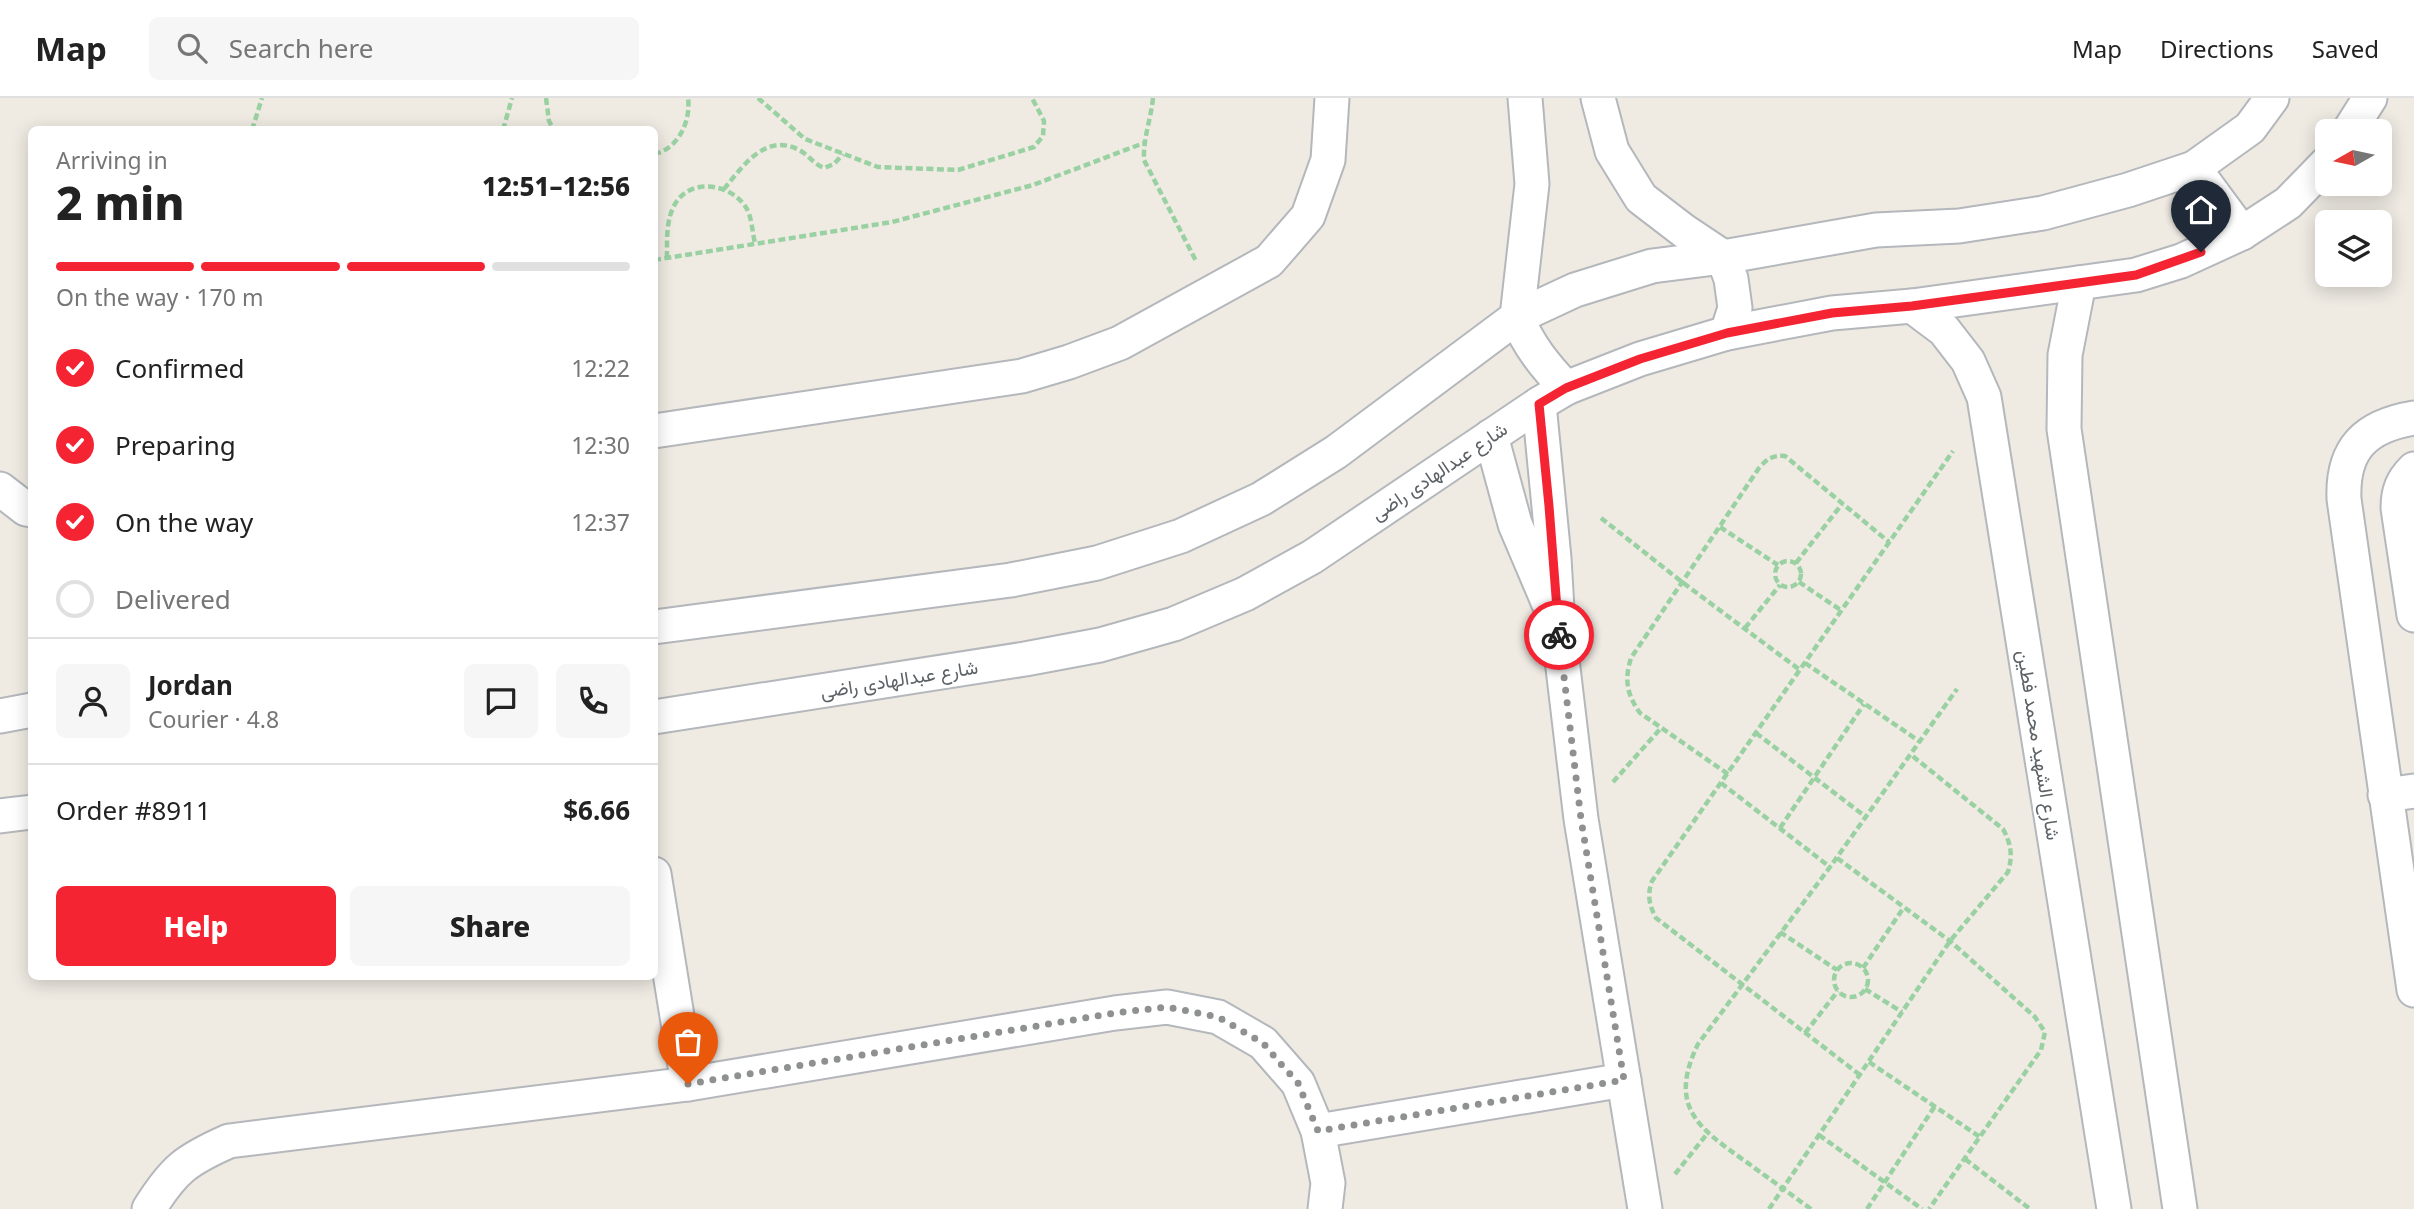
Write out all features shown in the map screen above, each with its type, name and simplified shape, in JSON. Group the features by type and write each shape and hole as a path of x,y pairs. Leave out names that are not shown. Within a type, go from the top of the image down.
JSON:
{"street":[{"path":"658,430 1022,376 1121,343 1269,261 1308,216 1328,160 1332,98"},
{"path":"1525,98 1532,184 1517,317 1531,347 1545,365 1553,396 1552,532 1558,626 1581,819 1645,1209"},
{"path":"1598,98 1612,151 1641,198 1723,257 1731,279 1735,308 1727,333"},
{"path":"658,626 1011,580 1097,563 1181,536 1261,499 1336,452 1517,317 1575,290 1652,266 1723,257 1876,230 1959,226 2043,213 2128,190 2194,168 2250,128 2272,98"},
{"path":"2357,119 2370,98"},
{"path":"2194,168 2242,233"},
{"name":"شارع عبدالهادى راضى","path":"658,716 1025,659 1100,645 1174,624 1245,594 1312,557 1553,396 1640,359 1727,333 1832,313 1912,306 2136,275 2180,261 2242,233 2288,203 2315,175"},
{"path":"2079,283 2065,355 2064,429 2180,1209"},
{"name":"شارع الشهيد محمد فطين","path":"1912,306 1944,330 1968,361 1984,397 2114,1209"},
{"path":"2414,418 2393,421 2375,429 2359,442 2348,459 2343,479 2344,499 2400,793 2414,990"},
{"path":"1491,436 1516,524 1558,626"},
{"path":"2414,469 2403,480 2398,493 2398,508 2414,615"},
{"path":"0,489 28,509"},
{"path":"0,716 28,711"},
{"path":"0,817 28,813"},
{"path":"658,899 688,1084"},
{"path":"149,1209 166,1181 194,1156 229,1141 688,1084 1115,1013 1167,1007 1218,1017 1263,1043 1298,1083 1318,1131 1328,1183 1325,1209"},
{"path":"1318,1131 1624,1080"}],"path":[{"path":"253,126 262,98"},
{"path":"504,126 512,98"},
{"path":"547,98 552,126"},
{"path":"658,153 680,136 690,112 688,98"},
{"path":"758,98 805,139 878,167 958,170 1034,147 1043,135 1044,121 1032,98"},
{"path":"1153,98 1150,125 1143,143 1144,160 1213,292"},
{"path":"658,259 892,222 1033,185 1143,143"},
{"path":"724,189 751,156 766,147 784,145 801,151 824,168 834,164 843,154"},
{"path":"667,258 668,225 676,202 692,189 713,186 733,192 747,208 755,243"},
{"path":"1860,1075 1656,918 1649,901 1649,891 1653,881 1953,450"},
{"path":"1728,774 1640,713 1631,701 1627,672 1631,658 1759,468 1766,459 1775,455 1785,456 1889,542"},
{"path":"1796,563 1842,504"},
{"path":"1601,519 1800,670"},
{"path":"1720,527 1778,565"},
{"path":"1744,628 1780,586 1793,586 1799,582 1800,568 1796,563 1783,561 1778,565 1774,576 1780,586"},
{"path":"1799,582 1842,611"},
{"path":"1805,663 1919,741"},
{"path":"1811,1209 1707,1134 1692,1115 1685,1091 1687,1066 1698,1044 1837,858 1957,689"},
{"path":"1780,828 1864,704"},
{"path":"1581,819 1661,728"},
{"path":"1756,733 1866,817"},
{"path":"1769,1209 1950,941 2008,872 2012,857 2010,842 2003,829 1910,754"},
{"path":"1721,783 1830,867"},
{"path":"1837,858 1950,941 2035,1017 2045,1032 2041,1050 1929,1209"},
{"path":"1863,968 1904,907"},
{"path":"1780,932 1837,970"},
{"path":"1857,964 1863,968 1868,982 1865,989 1852,997 1839,991 1834,978 1842,965 1857,964"},
{"path":"1865,989 1902,1012"},
{"path":"1805,1033 1839,991"},
{"path":"1869,1062 1980,1137"},
{"path":"1867,1209 1935,1106"},
{"path":"1819,1135 1922,1209"},
{"path":"1965,1159 2030,1209"}],"way so far":[{"path":"688,1084 1115,1013 1167,1007 1218,1017 1263,1043 1298,1083 1318,1131 1624,1080 1581,819 1559,635"}],"route":[{"path":"1559,635 1539,404 1566,388 1640,359 1727,333 1832,313 1912,306 2136,275 2201,252"}]}
